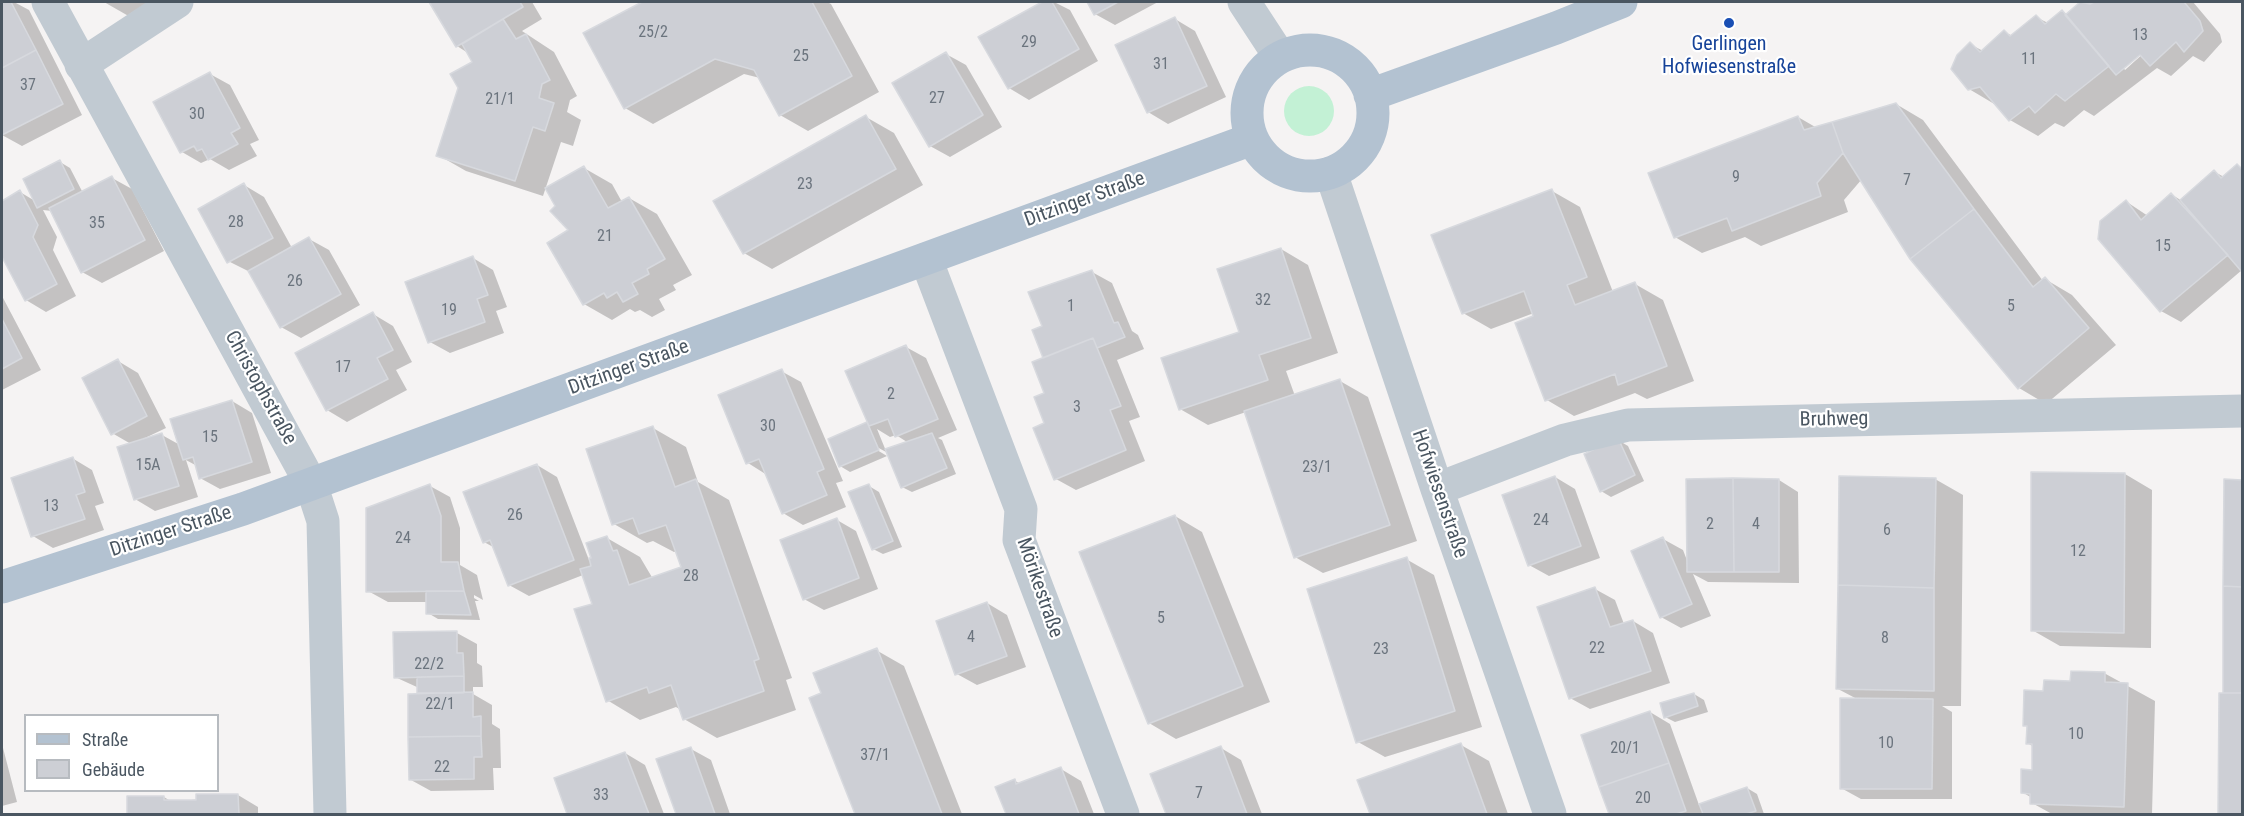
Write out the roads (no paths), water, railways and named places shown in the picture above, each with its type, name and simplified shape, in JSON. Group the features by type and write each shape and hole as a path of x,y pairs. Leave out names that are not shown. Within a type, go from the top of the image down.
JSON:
{"main road":[{"path":"1370,94 1556,28 1621,2"},
{"path":"1301,51 1323,51 1344,60 1360,75 1370,94 1373,114 1371,133 1362,150 1348,164 1332,173 1313,176 1285,171 1263,155 1252,139 1247,121 1248,102 1254,84 1265,69 1280,57 1301,51"},
{"name":"Ditzinger Straße","path":"2,586 243,509 1252,139"}],"street":[{"name":"Christophstraße","path":"48,2 311,484 323,521 330,814"},
{"path":"81,65 177,2"},
{"path":"1244,2 1280,57"},
{"name":"Hofwiesenstraße","path":"1332,173 1437,489 1550,814"},
{"name":"Mörikestraße","path":"926,259 1021,509 1019,540 1123,814"},
{"name":"Bruhweg","path":"1437,489 1565,440 1628,425 2242,411"}],"place":[{"name":"Gerlingen Hofwiesenstraße","path":"1729,23"}]}
